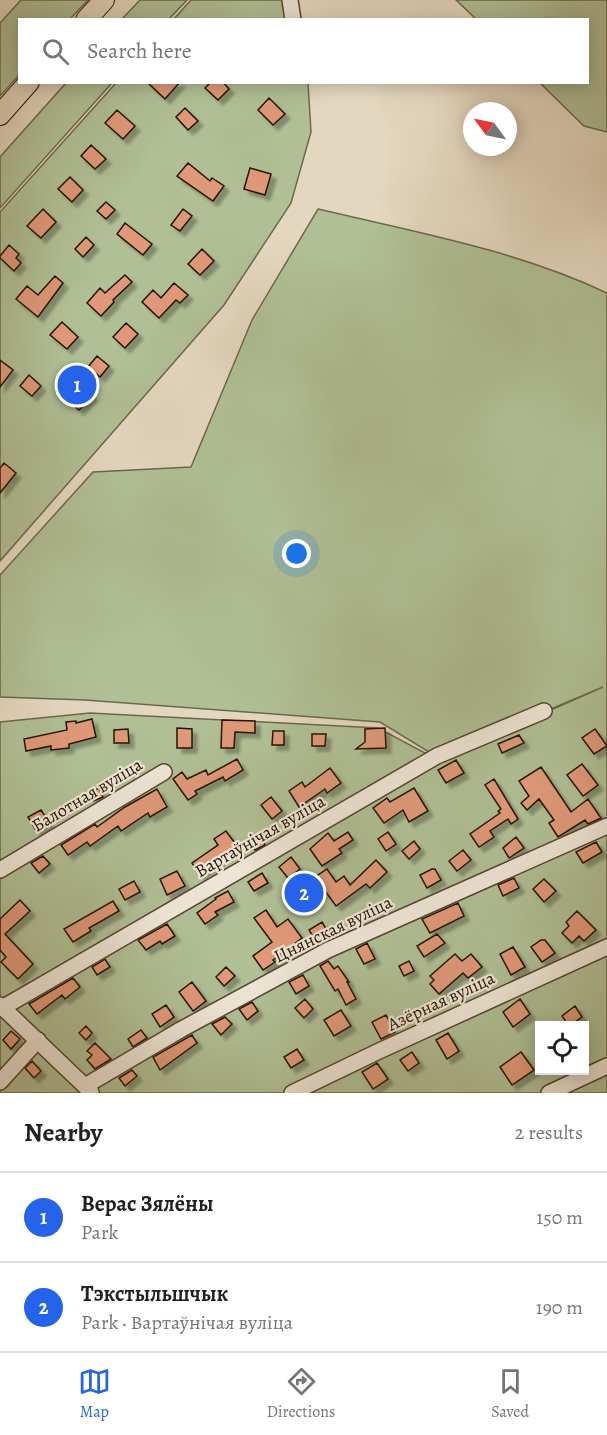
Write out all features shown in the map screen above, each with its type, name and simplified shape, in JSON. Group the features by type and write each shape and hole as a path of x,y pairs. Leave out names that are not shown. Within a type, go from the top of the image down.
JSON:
{"main road":[{"path":"88,18 104,0"},
{"path":"0,115 27,84"}],"street":[{"path":"290,0 293,18"},
{"name":"Вартаўнічая вуліца","path":"1,1006 437,756 544,711"},
{"name":"Балотная вуліца","path":"0,870 164,772"},
{"name":"Цнянская вуліца","path":"89,1089 182,1029 328,950 607,826"},
{"name":"Азёрная вуліца","path":"292,1093 607,947"},
{"path":"1,1006 89,1089"},
{"path":"0,1082 38,1040"},
{"path":"549,1093 607,1066"}],"green space":[{"path":"21,0 88,0 71,18 18,18 18,76 0,96 0,23"},
{"path":"140,0 187,0 170,18 123,18"},
{"path":"191,0 290,0 293,18 175,18"},
{"path":"456,0 607,0 607,132 584,126 541,84 589,84 589,18 475,18"},
{"path":"65,84 111,84 0,208 0,157"},
{"path":"115,84 308,84 311,132 291,203 224,305 0,561 0,212"},
{"path":"318,209 428,234 501,254 537,265 607,293 607,1093 0,1093 0,722 90,713 378,728 438,760 603,687 437,757 380,722 85,700 0,697 0,575 93,472 191,467 252,320"}],"building":[{"path":"149,84 178,84 165,99"},
{"path":"209,84 225,84 229,89 218,100 205,88"},
{"path":"269,98 285,114 273,125 258,110"},
{"path":"185,108 198,121 188,130 176,117"},
{"path":"117,110 135,126 123,139 105,123"},
{"path":"91,145 106,159 95,169 81,156"},
{"path":"188,163 210,181 212,178 224,186 213,201 177,176"},
{"path":"250,168 271,174 265,195 244,189"},
{"path":"70,177 83,190 72,202 58,189"},
{"path":"106,202 115,210 106,219 97,211"},
{"path":"43,209 56,222 41,238 27,226"},
{"path":"183,209 192,216 180,231 171,225"},
{"path":"125,223 152,244 143,255 117,234"},
{"path":"86,237 94,245 83,257 75,249"},
{"path":"9,245 19,254 16,258 21,263 14,271 0,258"},
{"path":"202,249 214,261 200,275 188,264"},
{"path":"125,275 132,282 113,300 114,302 101,316 87,303 100,288 105,293"},
{"path":"55,276 63,283 38,317 16,299 27,286 38,295"},
{"path":"174,283 188,295 180,303 176,300 159,318 142,302 153,290 161,298"},
{"path":"62,322 78,337 67,349 50,335"},
{"path":"126,323 138,334 125,348 113,337"},
{"path":"97,356 109,366 100,377 88,367"},
{"path":"0,360 13,370 0,387"},
{"path":"29,375 41,386 32,396 20,386"},
{"path":"81,384 93,396 79,410 67,399"},
{"path":"4,463 16,473 0,493 0,468"},
{"path":"92,719 96,737 69,744 69,748 51,750 51,746 26,751 24,739 67,730 66,722 76,721 76,723"},
{"path":"222,720 255,721 255,733 235,732 234,748 221,748"},
{"path":"177,728 192,729 192,748 177,748"},
{"path":"385,728 386,748 356,749 365,742 365,729"},
{"path":"128,729 129,743 114,743 114,730"},
{"path":"595,729 607,746 594,754 582,738"},
{"path":"273,731 284,731 284,745 272,745"},
{"path":"312,734 326,734 325,746 312,746"},
{"path":"519,735 524,743 502,753 498,744"},
{"path":"237,759 243,770 225,781 223,777 195,791 197,794 188,800 173,779 182,772 187,779 206,770 208,775"},
{"path":"456,760 464,773 446,783 438,770"},
{"path":"582,764 598,785 583,796 567,775"},
{"path":"541,767 571,812 588,799 601,818 588,824 585,820 558,837 549,823 554,820 539,799 527,810 521,803 529,796 519,781"},
{"path":"330,768 341,783 327,793 325,789 299,807 289,791 302,782 305,787"},
{"path":"494,779 518,819 511,824 508,819 490,831 494,837 479,847 470,834 500,813 498,811 501,809 485,785"},
{"path":"99,788 103,797 93,801 89,792"},
{"path":"414,788 428,811 409,822 403,810 384,823 373,808 387,798 390,802"},
{"path":"157,789 167,807 150,817 148,813 121,831 118,826 90,846 87,842 68,855 61,845 95,824 97,827 125,807"},
{"path":"271,797 282,811 272,819 261,805"},
{"path":"41,810 50,824 37,832 28,817"},
{"path":"226,831 237,846 200,875 192,863 218,845 214,839"},
{"path":"348,832 353,840 339,849 342,853 322,866 310,849 328,833 334,841"},
{"path":"388,832 396,844 386,851 378,839"},
{"path":"258,835 265,845 255,850 249,841"},
{"path":"516,837 524,848 509,858 503,848"},
{"path":"414,841 420,849 409,859 402,851"},
{"path":"596,842 602,852 583,863 576,852"},
{"path":"463,850 471,860 457,871 449,861"},
{"path":"43,856 50,864 39,873 31,863"},
{"path":"291,857 300,869 288,878 279,867"},
{"path":"376,860 387,872 370,888 366,884 336,906 315,877 327,869 336,882 344,876 350,885"},
{"path":"435,869 441,880 427,888 420,875"},
{"path":"177,871 185,886 167,895 160,879"},
{"path":"262,873 268,883 254,891 248,882"},
{"path":"514,878 519,888 503,896 498,885"},
{"path":"544,879 556,891 544,902 533,889"},
{"path":"134,881 140,892 125,900 119,889"},
{"path":"228,891 234,902 215,912 218,915 205,924 197,913 215,898"},
{"path":"20,900 30,911 5,934 33,964 18,979 1,962 6,957 0,950 0,919"},
{"path":"113,901 119,911 89,928 91,931 73,942 64,929"},
{"path":"458,903 464,916 430,933 422,919"},
{"path":"266,910 277,927 288,919 302,938 263,970 253,956 272,942 254,918"},
{"path":"577,911 596,930 584,941 579,936 572,943 562,933 569,926 566,922"},
{"path":"322,922 329,934 317,943 309,930"},
{"path":"167,924 175,936 162,944 160,941 146,950 138,940"},
{"path":"437,934 445,943 424,957 417,946"},
{"path":"545,940 555,953 542,962 531,947"},
{"path":"367,943 375,959 364,964 356,949"},
{"path":"513,947 525,967 511,975 500,954"},
{"path":"455,954 462,961 471,954 482,967 468,978 463,973 439,994 430,984 434,980 430,976"},
{"path":"105,959 110,967 97,975 92,967"},
{"path":"328,961 334,969 338,966 349,982 347,982 356,999 346,1005 338,989 335,991 320,966"},
{"path":"409,961 414,971 404,976 399,966"},
{"path":"226,967 235,976 224,986 216,977"},
{"path":"303,975 309,986 296,994 289,982"},
{"path":"73,978 80,987 65,999 62,995 37,1014 29,1004"},
{"path":"192,982 206,1001 193,1011 179,992"},
{"path":"305,999 313,1009 304,1018 295,1008"},
{"path":"520,999 530,1014 513,1027 503,1012"},
{"path":"252,1002 258,1011 247,1020 239,1009"},
{"path":"166,1005 174,1017 160,1027 152,1014"},
{"path":"575,1006 582,1017 576,1021 566,1021 562,1016"},
{"path":"341,1010 351,1026 334,1036 324,1020"},
{"path":"386,1015 395,1032 381,1039 372,1022"},
{"path":"225,1017 232,1024 221,1035 212,1024"},
{"path":"86,1026 92,1033 86,1040 79,1033"},
{"path":"141,1030 147,1038 133,1047 128,1039"},
{"path":"11,1031 20,1039 11,1049 3,1040"},
{"path":"448,1033 459,1051 447,1059 436,1040"},
{"path":"192,1035 197,1043 160,1070 153,1057"},
{"path":"95,1043 111,1059 95,1069 87,1060 92,1055 87,1051"},
{"path":"297,1049 304,1060 291,1068 284,1057"},
{"path":"412,1052 419,1063 408,1071 400,1060"},
{"path":"521,1052 534,1070 512,1085 500,1067"},
{"path":"32,1061 41,1071 34,1078 25,1068"},
{"path":"377,1063 388,1079 373,1089 362,1072"},
{"path":"132,1070 137,1076 125,1086 119,1078"}],"place":[{"name":"Верас Зялёны","path":"77,385"},
{"name":"Тэкстыльшчык","path":"304,893"}]}
